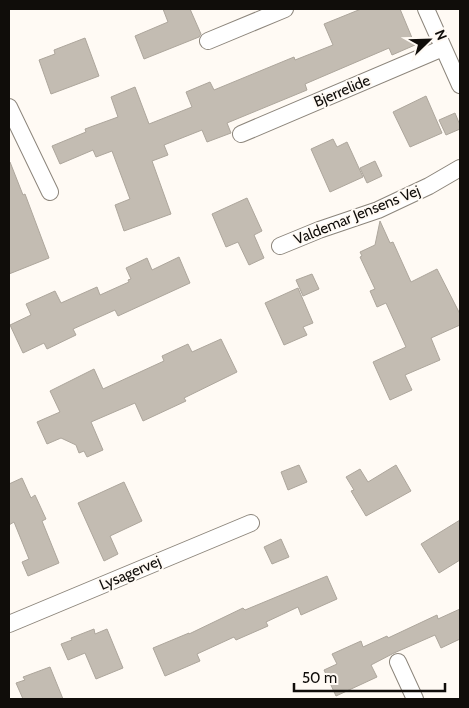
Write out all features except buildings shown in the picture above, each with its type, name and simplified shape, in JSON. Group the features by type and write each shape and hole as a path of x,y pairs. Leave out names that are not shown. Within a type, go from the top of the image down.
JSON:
{"street":[{"path":"208,41 285,9"},
{"path":"426,9 460,85"},
{"name":"Bjerrelide","path":"240,134 443,48"},
{"path":"9,108 50,192"},
{"name":"Valdemar Jensens Vej","path":"280,246 319,230 378,210 429,186 460,168"},
{"name":"Lysagervej","path":"9,624 250,522"},
{"path":"398,662 415,699"}]}
